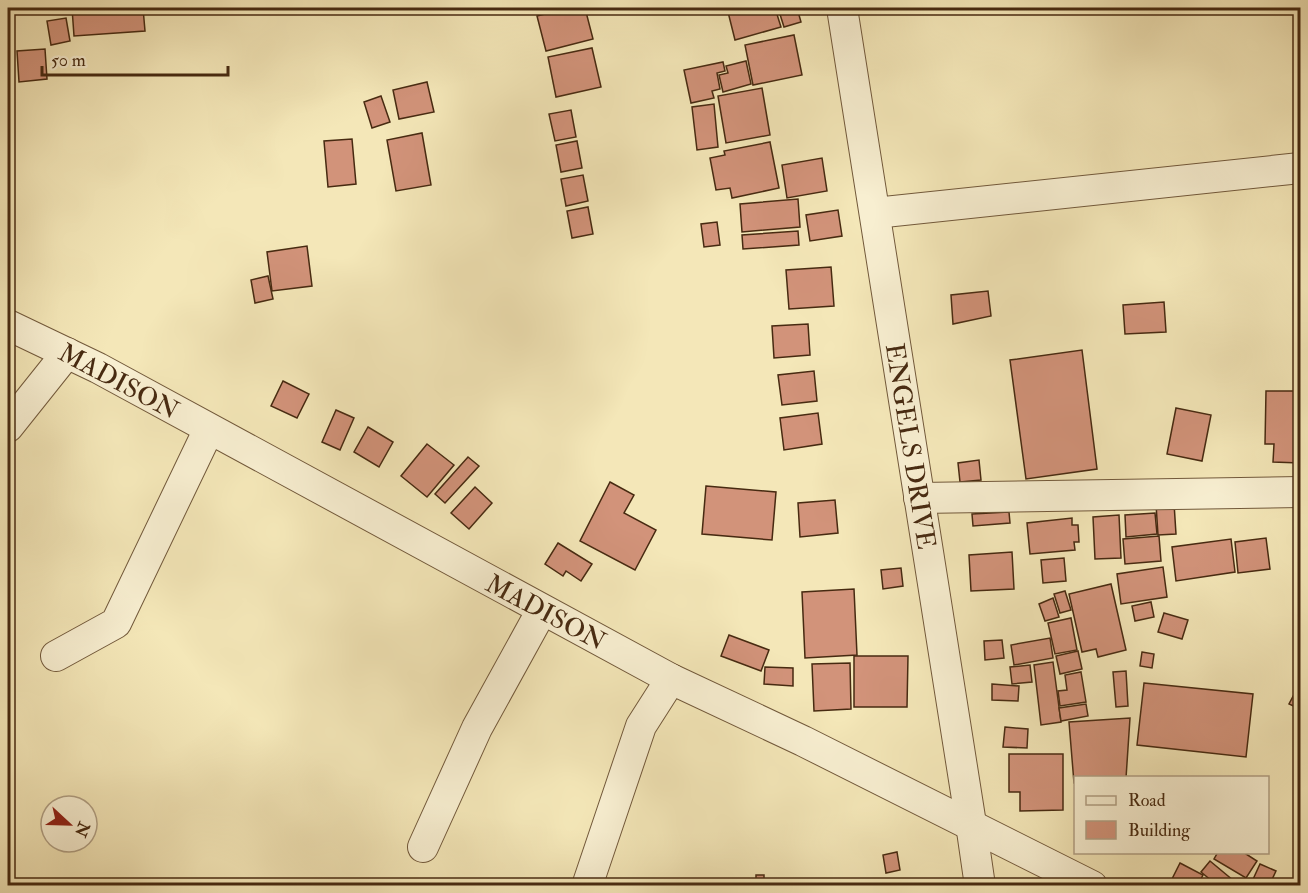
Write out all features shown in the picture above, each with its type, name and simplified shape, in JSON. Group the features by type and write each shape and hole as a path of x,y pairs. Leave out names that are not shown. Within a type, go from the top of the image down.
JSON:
{"street":[{"name":"ENGELS DRIVE","path":"842,8 980,885"},
{"path":"875,213 1300,168"},
{"name":"MADISON","path":"8,325 98,368 671,679 803,741 1092,885"},
{"path":"8,427 67,353"},
{"path":"56,656 116,623 209,429"},
{"path":"920,498 1300,492"},
{"path":"423,847 477,728 542,609"},
{"path":"587,885 641,726 671,679"}],"building":[{"path":"72,8 143,8 145,31 74,36"},
{"path":"569,8 585,8 593,39 546,51 537,16"},
{"path":"727,8 775,8 781,27 735,40"},
{"path":"778,8 797,8 801,22 784,27"},
{"path":"66,18 70,41 51,45 47,21"},
{"path":"794,35 802,75 753,85 745,45"},
{"path":"592,48 601,87 556,97 548,57"},
{"path":"45,49 47,79 19,82 17,51"},
{"path":"746,61 751,84 723,92 719,75 728,73 726,66"},
{"path":"723,62 725,71 717,73 720,89 712,91 714,98 691,103 684,70"},
{"path":"427,82 434,112 399,119 393,90"},
{"path":"762,88 770,135 726,143 718,96"},
{"path":"381,96 390,122 372,128 364,102"},
{"path":"8,100 14,121 8,123"},
{"path":"714,104 718,147 697,150 692,107"},
{"path":"571,110 576,137 555,141 549,114"},
{"path":"422,133 431,185 396,191 387,140"},
{"path":"352,139 356,184 328,187 324,141"},
{"path":"577,141 582,168 561,172 556,145"},
{"path":"770,142 779,188 732,198 730,188 716,190 710,158 725,155 724,151"},
{"path":"822,158 827,191 787,198 782,165"},
{"path":"583,175 588,201 566,206 561,179"},
{"path":"798,199 800,227 742,232 740,204"},
{"path":"588,207 593,234 572,238 567,211"},
{"path":"838,210 842,236 810,241 806,215"},
{"path":"717,222 720,245 704,247 701,224"},
{"path":"798,231 799,245 743,249 742,235"},
{"path":"307,246 312,286 272,291 267,252"},
{"path":"831,267 834,306 789,309 786,270"},
{"path":"268,276 273,299 255,303 251,280"},
{"path":"988,291 991,316 953,324 951,295"},
{"path":"1164,302 1166,332 1125,334 1123,305"},
{"path":"808,324 810,355 774,358 772,326"},
{"path":"1082,350 1097,469 1026,479 1010,360"},
{"path":"814,371 817,401 782,405 778,375"},
{"path":"283,381 309,394 297,418 271,406"},
{"path":"1266,391 1300,391 1300,463 1273,462 1274,444 1265,444"},
{"path":"1176,408 1211,415 1202,461 1167,454"},
{"path":"336,410 354,418 340,450 322,442"},
{"path":"818,413 822,444 784,450 780,418"},
{"path":"368,427 393,442 379,467 354,452"},
{"path":"427,444 454,465 427,497 401,476"},
{"path":"468,457 479,466 445,503 435,494"},
{"path":"979,460 981,480 960,482 958,463"},
{"path":"610,482 634,495 624,513 656,530 635,570 580,541"},
{"path":"706,486 776,492 772,540 702,534"},
{"path":"475,487 492,503 469,529 451,513"},
{"path":"835,500 838,533 800,537 798,503"},
{"path":"1174,503 1176,534 1158,535 1156,504"},
{"path":"1009,512 1010,523 973,526 972,514"},
{"path":"1155,513 1157,534 1126,537 1125,515"},
{"path":"1119,515 1121,558 1095,559 1093,517"},
{"path":"1072,518 1072,525 1078,525 1079,542 1074,542 1075,550 1030,554 1027,523"},
{"path":"1159,536 1161,561 1125,564 1123,539"},
{"path":"1266,538 1270,569 1238,573 1235,542"},
{"path":"1231,539 1235,572 1176,581 1172,547"},
{"path":"558,543 592,564 581,581 566,571 563,576 545,564"},
{"path":"1012,552 1014,589 971,591 969,555"},
{"path":"1064,558 1066,581 1043,583 1041,560"},
{"path":"1163,567 1167,597 1121,604 1117,574"},
{"path":"901,568 903,586 883,589 881,570"},
{"path":"1111,584 1126,650 1098,657 1096,649 1082,652 1069,594"},
{"path":"854,589 857,655 805,658 802,592"},
{"path":"1065,591 1071,610 1060,613 1054,594"},
{"path":"1053,598 1059,617 1045,621 1039,604"},
{"path":"1151,602 1154,617 1135,621 1132,606"},
{"path":"1164,613 1188,620 1182,639 1158,632"},
{"path":"1071,618 1077,650 1055,654 1048,623"},
{"path":"729,635 769,650 761,671 721,656"},
{"path":"1050,638 1053,658 1014,665 1011,645"},
{"path":"1002,640 1004,658 985,660 984,641"},
{"path":"1078,651 1082,669 1060,674 1056,656"},
{"path":"1142,652 1154,654 1152,668 1140,666"},
{"path":"854,656 908,656 907,707 854,707"},
{"path":"1053,662 1061,722 1041,725 1034,665"},
{"path":"850,663 851,709 814,711 812,664"},
{"path":"1030,665 1032,682 1012,684 1010,667"},
{"path":"765,667 793,668 793,686 764,684"},
{"path":"1126,671 1128,706 1116,707 1113,672"},
{"path":"1081,672 1086,702 1060,706 1058,691 1067,690 1065,675"},
{"path":"1144,683 1253,694 1246,757 1137,745"},
{"path":"992,684 1019,686 1018,701 992,700"},
{"path":"1297,689 1300,690 1300,709 1289,704"},
{"path":"1086,704 1088,716 1061,721 1059,708"},
{"path":"1130,718 1126,776 1074,776 1074,783 1069,722"},
{"path":"1005,727 1028,729 1027,748 1003,747"},
{"path":"1009,754 1063,754 1063,810 1020,811 1020,792 1009,792"},
{"path":"897,852 900,870 886,873 883,855"},
{"path":"1217,854 1246,854 1257,861 1246,878 1214,859"},
{"path":"1210,861 1240,886 1218,886 1201,872"},
{"path":"1180,863 1203,875 1197,886 1180,886 1171,881"},
{"path":"1260,864 1276,871 1269,886 1250,886"},
{"path":"756,875 764,875 764,884 756,884"},
{"path":"1300,880 1300,886 1292,886 1292,884"}]}
